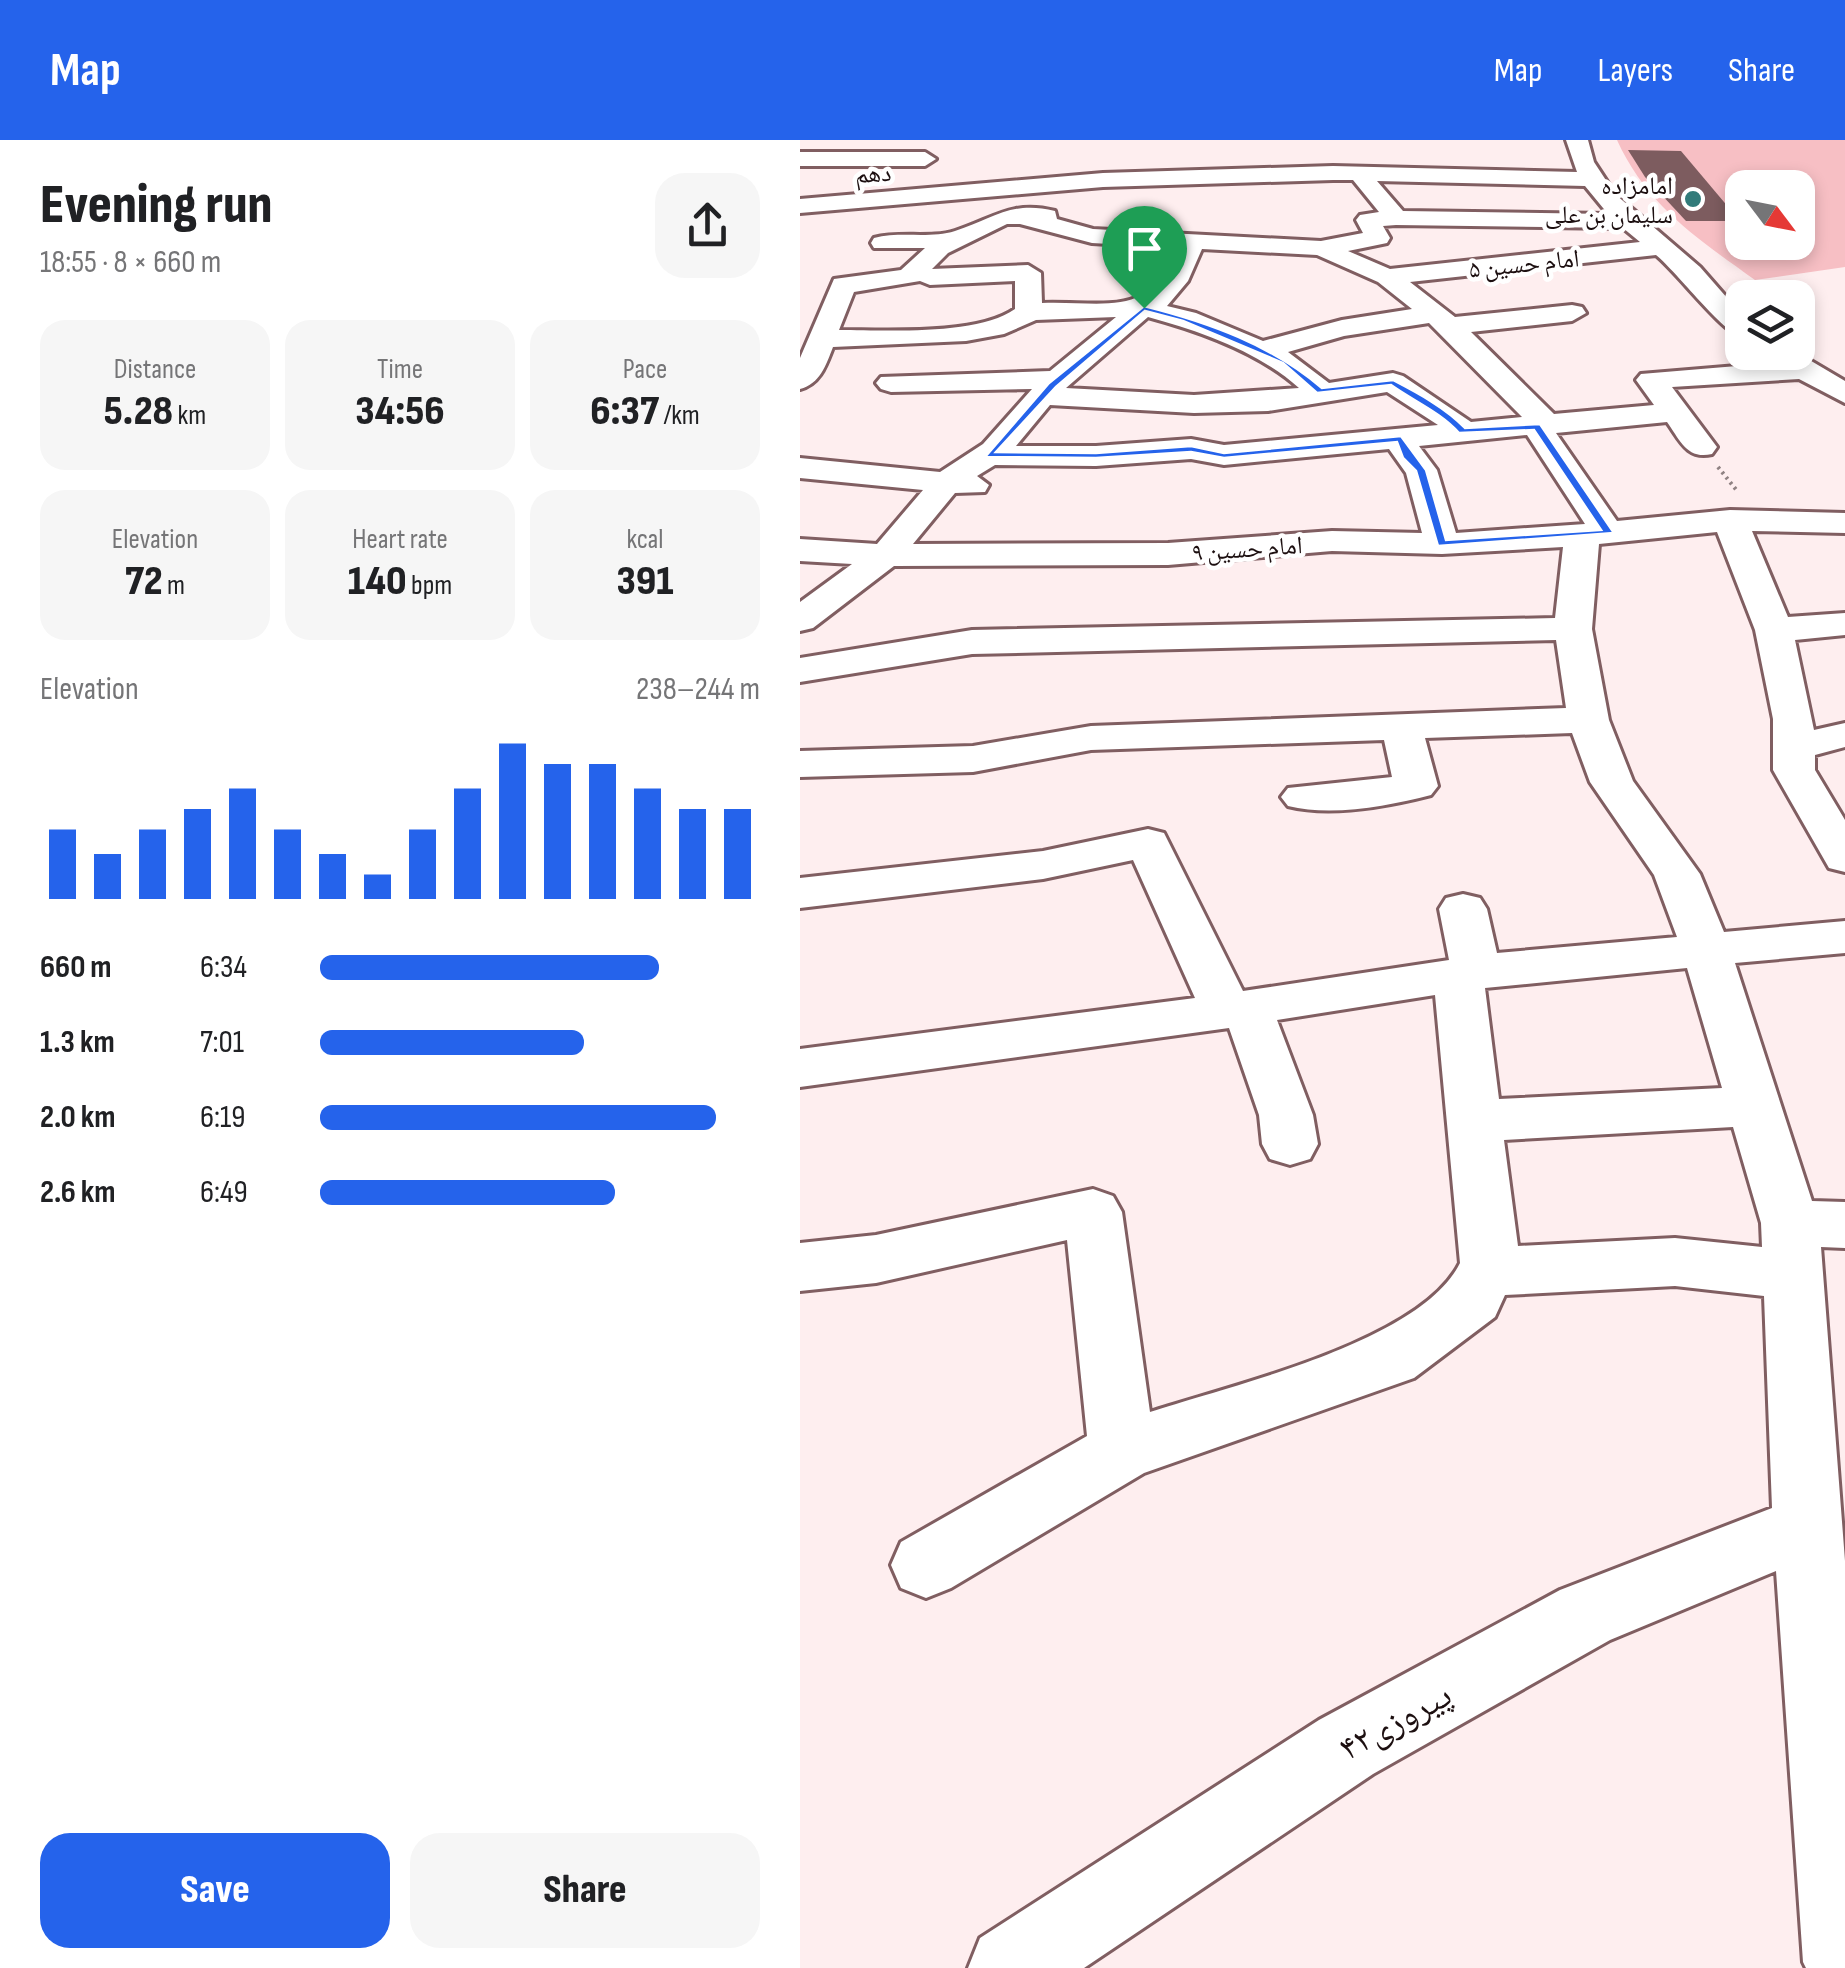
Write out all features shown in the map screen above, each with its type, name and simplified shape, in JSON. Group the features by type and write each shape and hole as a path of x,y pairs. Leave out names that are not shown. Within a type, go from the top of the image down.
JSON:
{"street":[{"path":"1577,140 1584,168 1626,221 1692,272 1725,316"},
{"path":"1596,140 1626,201 1726,280"},
{"path":"1335,145 1347,174 1396,218"},
{"path":"800,159 927,150 949,195"},
{"path":"1099,153 1103,180"},
{"name":"دهم","path":"800,206 1103,180 1149,192 1347,174 1592,179"},
{"path":"979,192 1014,218 1092,236 1192,240 1260,233 1288,255 1378,238 1368,220 1626,221"},
{"path":"800,380 810,369 816,333 843,285 909,277 939,248 1014,218 1092,211"},
{"path":"883,243 958,239"},
{"path":"800,620 886,555 948,481 988,454 1051,388 1144,308 1160,302 1185,266 1192,240"},
{"name":"امام حسین ۵","path":"1387,276 1662,247"},
{"path":"1321,248 1387,276 1442,320 1543,421 1537,426"},
{"path":"1579,258 1601,283"},
{"path":"930,277 1028,273 1029,312"},
{"path":"816,333 973,331 1019,322 1029,312 1144,308 1186,319 1286,361 1320,391"},
{"path":"1262,350 1342,328 1572,313"},
{"path":"1282,316 1302,315 1342,328"},
{"path":"1186,319 1244,317"},
{"path":"1815,365 1845,376"},
{"path":"1701,447 1651,380 1725,370"},
{"path":"1813,370 1845,394"},
{"path":"890,384 1051,388 1194,404 1268,402 1393,382 1424,404 1445,412 1462,431"},
{"path":"988,454 1096,456 1191,449 1224,456 1675,412"},
{"path":"1537,426 1595,534 1573,630 1588,720 1612,782 1677,874 1706,948 1755,1106 1810,1241 1819,1498 1845,1962"},
{"path":"1401,439 1408,458 1421,470 1442,544"},
{"path":"800,468 998,487"},
{"path":"1746,520 1793,719 1794,770 1845,858"},
{"name":"امام حسین ۹","path":"800,550 886,555 1168,554 1332,542 1442,544 1746,520 1845,522"},
{"path":"1774,630 1845,624"},
{"path":"800,670 972,642 1390,630 1573,630"},
{"path":"800,764 973,759 1091,738 1588,720"},
{"path":"1303,797 1416,786 1402,726"},
{"path":"1794,747 1845,735"},
{"path":"800,893 1042,865 1148,843 1237,1010 1286,1115 1290,1144"},
{"path":"926,1565 1122,1451 1392,1359 1473,1299 1490,1263 1474,1120 1464,908"},
{"path":"800,1068 1237,1010 1467,973 1845,937"},
{"path":"1474,1120 1755,1106"},
{"path":"800,1267 876,1259 1092,1212 1122,1451"},
{"path":"1486,1272 1675,1262 1810,1241"},
{"name":"پیروزی۴۲","path":"1010,1968 1346,1747 1586,1615 1819,1498"}],"path":[{"path":"1701,447 1746,520"}],"shaded area":[{"path":"1617,140 1845,140 1845,267 1755,280 1728,260 1815,260 1815,170 1725,170 1725,258 1676,219 1643,184"}],"building":[{"name":"امامزاده سلیمان بن علی","path":"1628,150 1681,151 1725,203 1725,221 1686,221 1645,177"}],"place":[{"name":"امامزاده سلیمان بن علی","path":"1693,199"}],"route":[{"path":"1144,308 1186,319 1286,361 1320,391 1393,382 1424,404 1445,412 1462,431 1537,426 1608,533 1442,544 1421,470 1408,458 1401,439 1224,456 1191,449 1096,456 988,454 1052,385 1144,308"}]}
